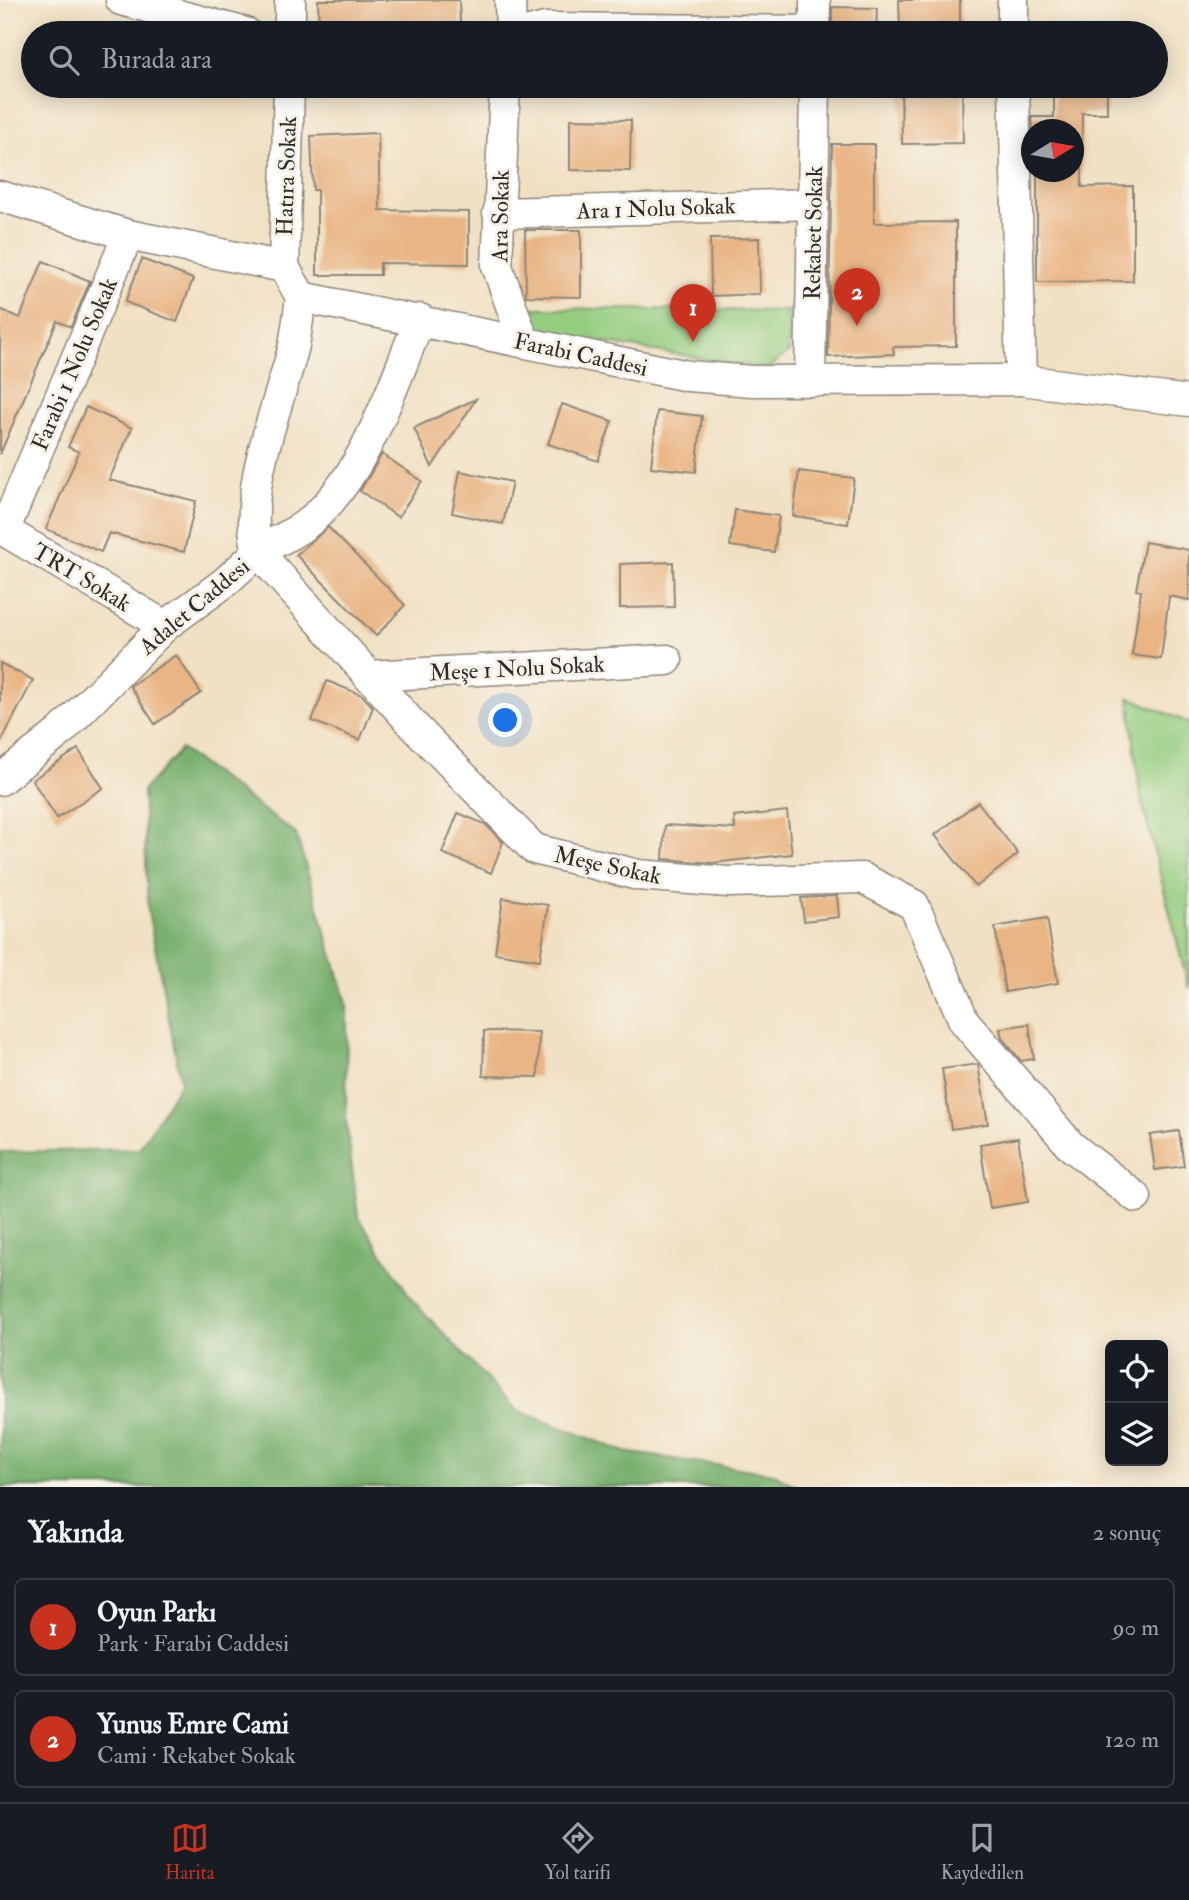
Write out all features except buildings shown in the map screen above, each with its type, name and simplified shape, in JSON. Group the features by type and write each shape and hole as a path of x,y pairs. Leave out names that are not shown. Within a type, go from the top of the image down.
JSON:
{"street":[{"path":"121,0 201,21"},
{"path":"290,0 290,21"},
{"path":"510,0 510,21"},
{"path":"815,0 815,21"},
{"path":"1013,0 1013,21"},
{"name":"Hatıra Sokak","path":"284,267 289,98"},
{"name":"Ara Sokak","path":"504,98 497,266 524,342"},
{"name":"Rekabet Sokak","path":"810,381 814,98"},
{"path":"1014,98 1021,380"},
{"path":"0,196 128,235 284,267 301,297"},
{"name":"Ara 1 Nolu Sokak","path":"498,213 814,204"},
{"name":"Farabi 1 Nolu Sokak","path":"2,530 128,235"},
{"name":"Farabi Caddesi","path":"301,297 688,376 752,382 1021,380 1189,401"},
{"name":"Adalet Caddesi","path":"0,779 60,732 164,625 224,583 258,552 252,529 261,465 294,343 301,297"},
{"path":"258,552 306,524 340,486 374,432 419,319"},
{"name":"TRT Sokak","path":"2,530 164,625"},
{"name":"Meşe Sokak","path":"258,552 368,676 534,849 638,875 728,882 862,878 914,905 964,1021 1071,1146 1136,1197"},
{"name":"Meşe 1 Nolu Sokak","path":"368,676 667,660"}],"green space":[{"path":"527,308 789,311 789,352 767,369 532,331"},
{"path":"1129,697 1189,723 1189,989 1140,794"},
{"path":"181,749 296,834 347,1003 346,1120 358,1216 413,1301 516,1410 625,1452 772,1473 798,1487 0,1487 0,1152 139,1149 181,1082 148,911 143,790"}],"place":[{"name":"Yunus Emre Cami","path":"857,326"},
{"name":"Oyun Parkı","path":"693,342"}]}
